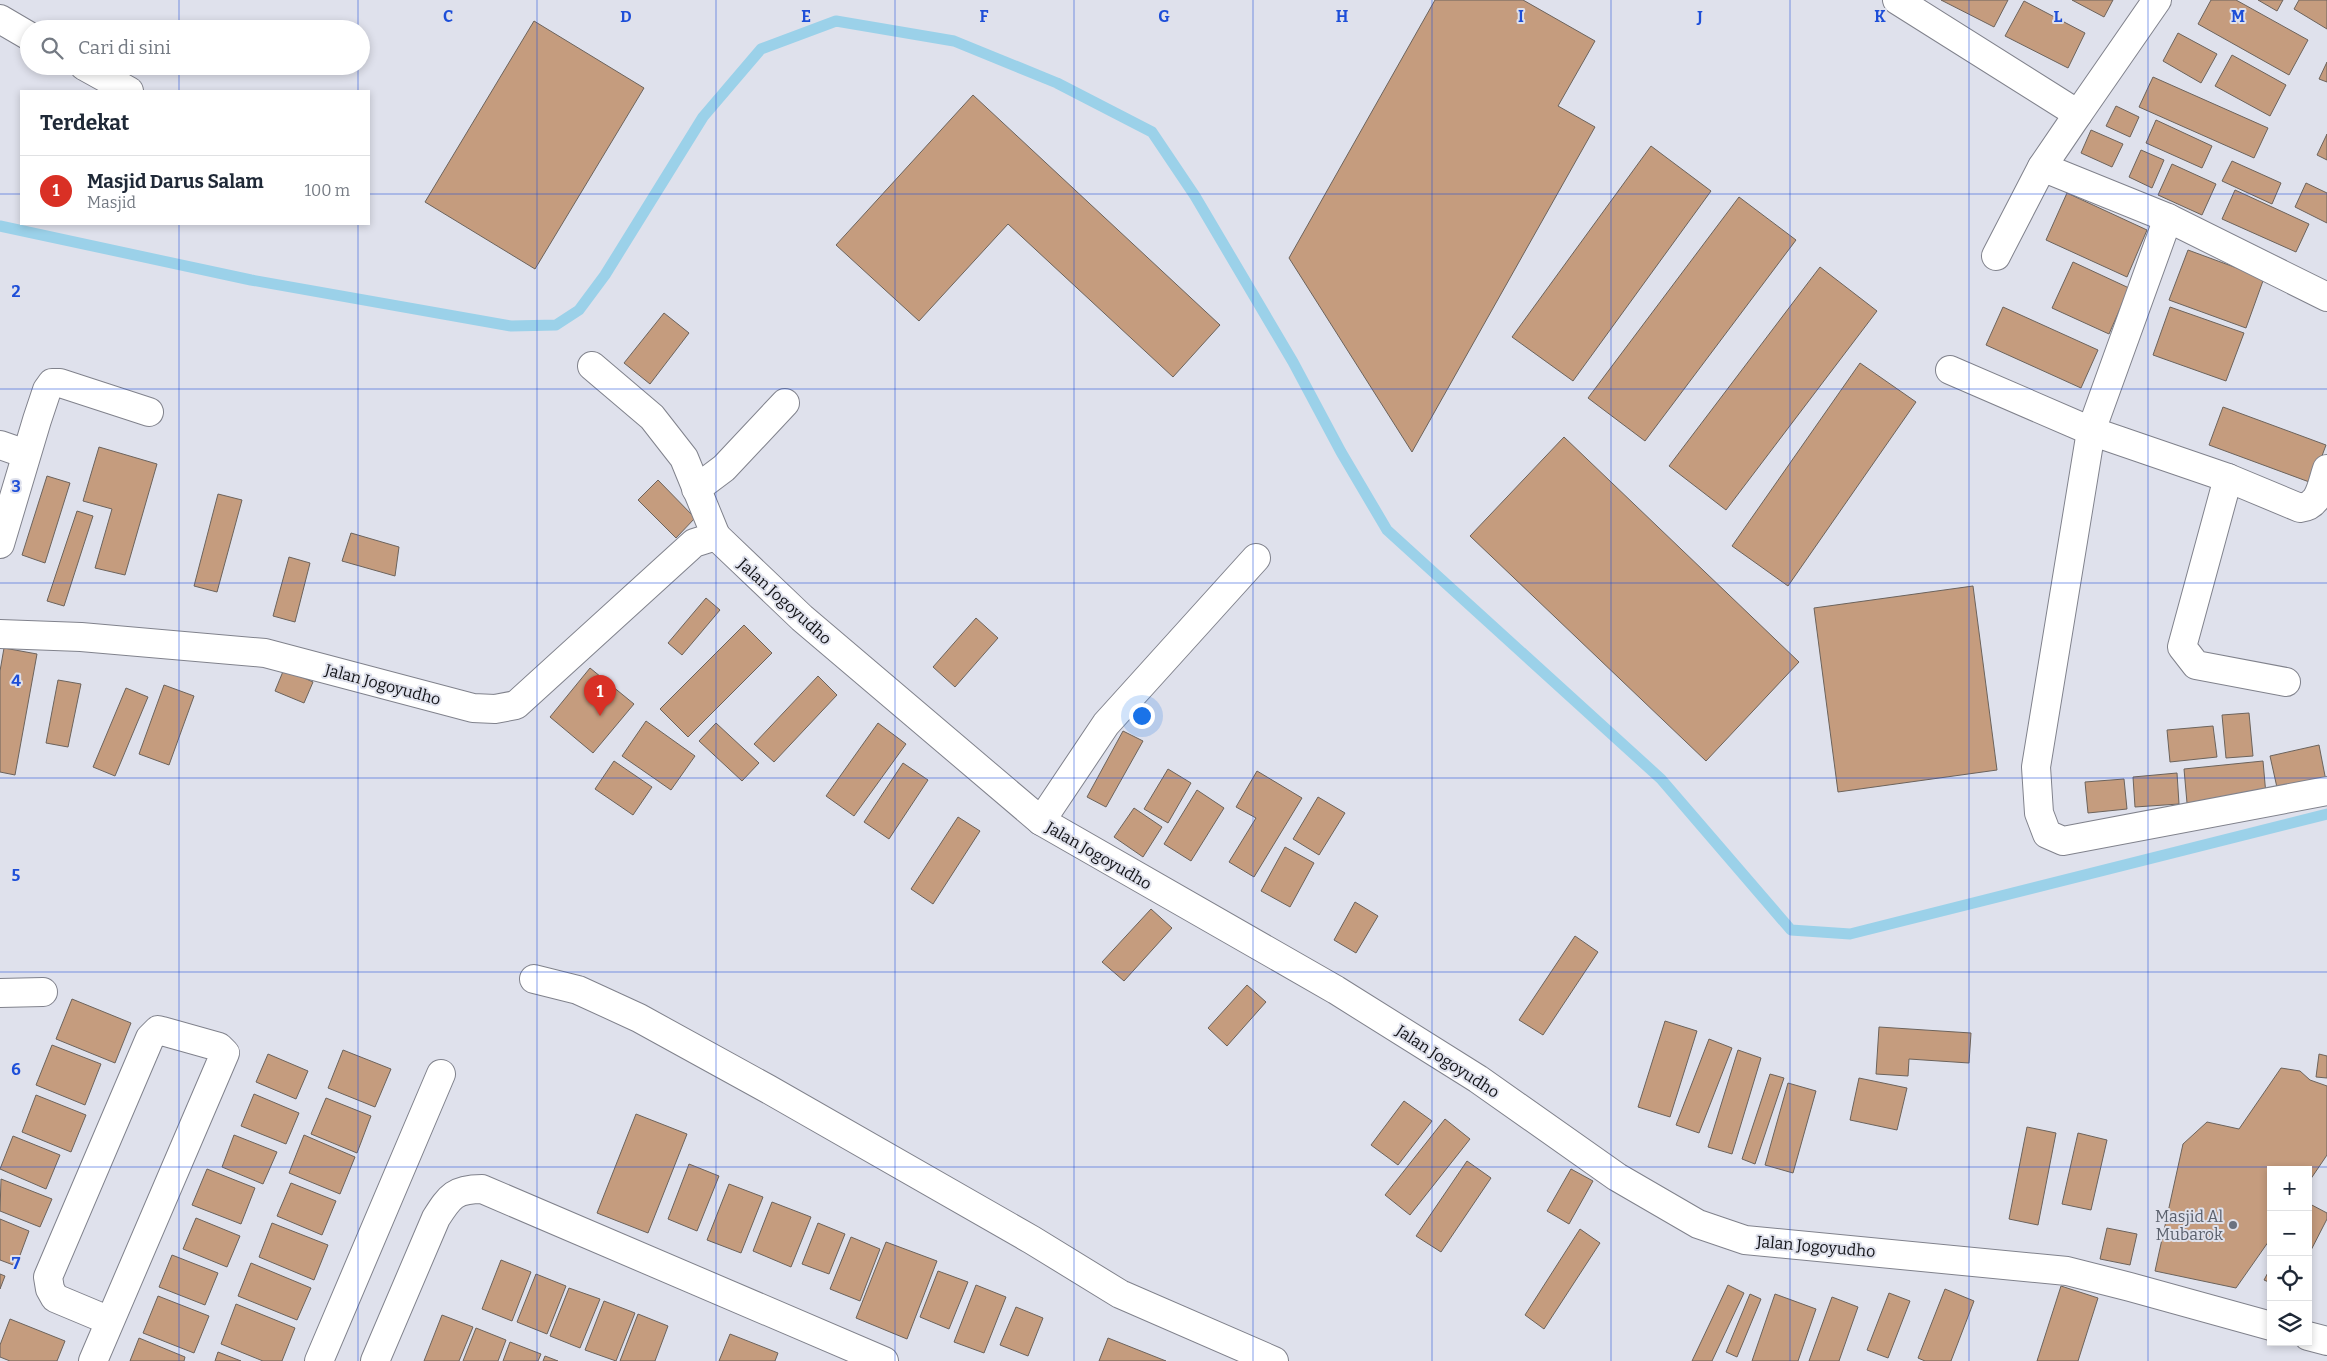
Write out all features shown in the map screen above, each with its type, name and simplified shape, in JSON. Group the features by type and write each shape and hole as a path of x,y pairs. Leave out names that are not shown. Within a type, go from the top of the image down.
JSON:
{"street":[{"path":"1897,0 2078,114"},
{"path":"1996,256 2042,167 2156,0"},
{"path":"0,19 20,31"},
{"path":"100,75 127,90"},
{"path":"2042,167 2168,218 2327,297"},
{"path":"2168,218 2091,431 2036,767 2039,813 2046,834 2063,841 2327,791"},
{"path":"592,366 652,417 684,458 716,536"},
{"path":"1950,370 2091,431 2228,478 2300,508 2309,507 2316,501 2327,469"},
{"path":"0,544 26,454 52,383 60,383 149,412"},
{"path":"696,489 724,468 785,403"},
{"path":"0,445 26,454"},
{"path":"2228,478 2182,647 2196,665 2286,682"},
{"name":"Jalan Jogoyudho","path":"0,634 90,637 265,653 473,708 516,705 694,543 716,536 802,618 1024,809 1041,821 1336,990 1478,1079 1617,1177 1698,1224 1745,1240 2067,1271 2267,1325"},
{"path":"1041,821 1106,724 1256,558"},
{"path":"534,979 578,990 639,1018 777,1094 1023,1235 1120,1294 1274,1361"},
{"path":"0,993 43,992"},
{"path":"93,1361 225,1053 219,1047 162,1030 158,1030 151,1035 48,1277 50,1289 55,1298 110,1320"},
{"path":"319,1361 441,1074"},
{"path":"375,1361 436,1218 448,1199 464,1189 482,1189 884,1361"},
{"path":"2312,1337 2327,1341"}],"building":[{"path":"1435,0 1523,0 1595,41 1558,106 1595,127 1412,452 1289,258"},
{"path":"1941,0 2008,0 1994,27"},
{"path":"2072,0 2113,0 2104,17"},
{"path":"2211,0 2236,0 2308,40 2289,75 2198,24"},
{"path":"2258,0 2283,0 2277,11"},
{"path":"2299,0 2327,0 2327,29 2294,9"},
{"path":"2024,1 2085,33 2068,68 2005,36"},
{"path":"534,21 644,88 535,269 425,202"},
{"path":"2178,33 2217,54 2201,83 2163,61"},
{"path":"2232,55 2286,85 2270,116 2215,86"},
{"path":"2327,62 2327,82 2319,79"},
{"path":"2153,77 2268,128 2254,158 2139,107"},
{"path":"973,95 1220,325 1173,377 1008,224 919,321 836,245"},
{"path":"2116,106 2139,117 2130,137 2106,126"},
{"path":"2156,120 2212,146 2202,168 2146,143"},
{"path":"2091,130 2123,144 2112,167 2081,153"},
{"path":"2327,134 2327,160 2317,155"},
{"path":"1651,146 1711,191 1573,381 1512,337"},
{"path":"2141,150 2164,160 2152,188 2129,177"},
{"path":"2232,161 2281,183 2272,204 2222,181"},
{"path":"2172,164 2216,184 2202,215 2158,195"},
{"path":"2306,183 2327,193 2327,223 2295,207"},
{"path":"2235,190 2309,224 2296,252 2222,219"},
{"path":"2067,193 2147,230 2127,277 2046,240"},
{"path":"1739,197 1796,240 1645,441 1588,398"},
{"path":"2188,250 2264,278 2246,328 2169,300"},
{"path":"2073,262 2129,288 2109,334 2052,308"},
{"path":"1820,267 1877,311 1726,510 1669,466"},
{"path":"2003,307 2098,350 2081,388 1986,345"},
{"path":"2170,307 2244,333 2226,381 2153,355"},
{"path":"664,313 689,333 650,384 624,363"},
{"path":"1860,363 1916,402 1788,586 1732,546"},
{"path":"2223,407 2326,445 2312,483 2209,445"},
{"path":"1564,437 1799,662 1706,761 1470,536"},
{"path":"99,447 157,464 125,575 95,568 112,509 83,501"},
{"path":"47,476 70,483 45,563 22,555"},
{"path":"658,480 695,518 676,538 638,500"},
{"path":"218,494 242,500 217,592 194,586"},
{"path":"77,511 93,516 64,606 47,601"},
{"path":"351,533 399,547 395,576 342,561"},
{"path":"289,557 310,563 295,622 273,616"},
{"path":"1973,586 1997,770 1838,792 1814,608"},
{"path":"706,598 720,610 682,655 668,643"},
{"path":"976,618 998,638 955,687 933,667"},
{"path":"744,625 772,653 688,737 660,709"},
{"path":"4,648 37,654 15,775 0,772 0,671"},
{"path":"590,668 634,704 593,753 550,717"},
{"path":"284,669 313,682 304,703 275,691"},
{"path":"818,676 837,695 774,762 754,744"},
{"path":"58,680 81,684 68,747 46,743"},
{"path":"164,685 194,696 169,765 139,754"},
{"path":"126,688 148,697 115,776 93,767"},
{"path":"2249,713 2253,756 2226,758 2222,715"},
{"path":"646,721 695,756 671,790 622,756"},
{"path":"716,723 759,763 742,781 699,741"},
{"path":"878,723 906,744 854,816 826,796"},
{"path":"2213,726 2217,757 2170,762 2167,730"},
{"path":"1123,731 1143,741 1106,807 1087,797"},
{"path":"2319,745 2326,781 2278,792 2270,756"},
{"path":"614,761 652,787 633,815 595,789"},
{"path":"2263,761 2266,795 2187,803 2184,769"},
{"path":"903,763 928,780 889,839 864,822"},
{"path":"1168,769 1191,783 1168,823 1144,809"},
{"path":"1257,771 1302,798 1254,877 1229,862 1256,818 1236,807"},
{"path":"2177,773 2179,804 2135,807 2133,777"},
{"path":"2124,779 2127,809 2088,813 2085,782"},
{"path":"1197,790 1224,808 1191,861 1164,844"},
{"path":"1318,797 1345,813 1319,855 1293,839"},
{"path":"1134,808 1162,827 1143,857 1114,837"},
{"path":"958,817 980,831 933,904 911,889"},
{"path":"1285,847 1314,863 1290,907 1261,891"},
{"path":"1355,902 1378,916 1356,953 1334,940"},
{"path":"1151,909 1172,928 1124,981 1102,962"},
{"path":"1575,936 1598,952 1543,1035 1519,1020"},
{"path":"1247,985 1266,1002 1227,1046 1208,1028"},
{"path":"72,999 131,1023 115,1063 56,1039"},
{"path":"1665,1021 1697,1031 1670,1117 1638,1107"},
{"path":"1879,1027 1971,1033 1969,1063 1909,1059 1908,1076 1876,1074"},
{"path":"1709,1039 1732,1048 1699,1133 1676,1125"},
{"path":"52,1045 101,1064 85,1105 36,1085"},
{"path":"343,1050 391,1069 375,1107 328,1088"},
{"path":"1738,1050 1761,1058 1732,1154 1708,1147"},
{"path":"268,1054 308,1071 296,1099 256,1082"},
{"path":"2319,1054 2327,1056 2327,1078 2316,1077"},
{"path":"2281,1068 2300,1071 2310,1080 2327,1086 2327,1155 2312,1177 2312,1166 2267,1166 2267,1244 2236,1288 2155,1271 2183,1144 2207,1122 2239,1129"},
{"path":"1770,1074 1784,1078 1755,1164 1742,1159"},
{"path":"1859,1078 1907,1088 1897,1130 1850,1120"},
{"path":"1788,1083 1816,1091 1793,1173 1765,1165"},
{"path":"254,1094 299,1113 286,1144 241,1126"},
{"path":"36,1095 86,1115 71,1152 22,1132"},
{"path":"326,1098 371,1116 357,1153 311,1134"},
{"path":"1404,1101 1432,1121 1398,1165 1371,1145"},
{"path":"636,1114 687,1134 648,1233 597,1213"},
{"path":"1445,1119 1470,1139 1410,1215 1385,1195"},
{"path":"2027,1127 2056,1133 2038,1225 2009,1219"},
{"path":"2078,1133 2107,1140 2091,1210 2062,1204"},
{"path":"234,1135 277,1152 263,1184 222,1167"},
{"path":"304,1135 355,1157 340,1194 289,1173"},
{"path":"13,1136 60,1155 46,1189 0,1169"},
{"path":"1467,1161 1491,1178 1441,1252 1416,1236"},
{"path":"689,1164 719,1176 697,1231 668,1219"},
{"path":"207,1169 255,1188 241,1224 192,1205"},
{"path":"1571,1169 1593,1181 1569,1224 1547,1211"},
{"path":"1,1179 52,1199 40,1227 0,1211"},
{"path":"291,1183 336,1201 322,1235 277,1216"},
{"path":"729,1184 763,1197 741,1253 707,1240"},
{"path":"772,1202 811,1217 791,1267 753,1251"},
{"path":"2312,1205 2327,1213 2327,1219 2312,1248"},
{"path":"196,1218 240,1236 227,1267 183,1249"},
{"path":"0,1219 29,1231 16,1266 0,1260"},
{"path":"272,1223 328,1245 314,1280 259,1257"},
{"path":"818,1223 845,1234 829,1274 802,1264"},
{"path":"2107,1228 2137,1234 2130,1265 2100,1259"},
{"path":"1580,1229 1600,1243 1544,1329 1525,1315"},
{"path":"851,1237 880,1249 860,1301 830,1289"},
{"path":"886,1242 937,1261 907,1339 856,1318"},
{"path":"172,1255 218,1273 205,1305 159,1287"},
{"path":"501,1260 531,1272 512,1321 482,1309"},
{"path":"251,1263 311,1288 297,1320 238,1296"},
{"path":"938,1271 968,1282 949,1329 920,1317"},
{"path":"0,1274 5,1276 0,1289"},
{"path":"536,1274 566,1286 547,1334 517,1322"},
{"path":"976,1285 1006,1297 984,1353 954,1342"},
{"path":"1728,1285 1744,1293 1712,1361 1692,1361"},
{"path":"2061,1286 2098,1298 2078,1361 2037,1361"},
{"path":"569,1288 600,1299 580,1348 550,1336"},
{"path":"1945,1289 1974,1301 1951,1361 1925,1361 1918,1358"},
{"path":"1889,1293 1910,1301 1888,1358 1867,1350"},
{"path":"1750,1294 1761,1299 1737,1357 1726,1352"},
{"path":"1775,1294 1816,1309 1798,1361 1752,1361"},
{"path":"158,1296 209,1316 194,1353 143,1333"},
{"path":"1832,1297 1858,1307 1839,1361 1809,1361"},
{"path":"604,1301 635,1313 616,1361 585,1350"},
{"path":"236,1304 295,1328 282,1361 263,1361 221,1344"},
{"path":"1016,1307 1043,1318 1028,1356 1000,1345"},
{"path":"638,1314 668,1326 655,1361 620,1361"},
{"path":"442,1315 473,1327 459,1361 424,1361"},
{"path":"10,1319 65,1341 57,1361 10,1361 0,1357 0,1345"},
{"path":"476,1328 506,1340 498,1361 463,1361"},
{"path":"730,1334 778,1353 775,1361 719,1361"},
{"path":"139,1338 185,1357 184,1361 130,1361"},
{"path":"1108,1338 1166,1361 1099,1361"},
{"path":"510,1342 541,1354 538,1361 503,1361"},
{"path":"218,1352 241,1361 215,1361"},
{"path":"545,1356 558,1361 543,1361"}],"waterway":[{"path":"0,226 251,280 511,326 556,325 579,310 605,275 703,117 761,49 836,21 954,41 1057,83 1152,132 1195,196 1293,362 1341,452 1387,530 1661,779 1791,930 1850,934 2327,814"}],"place":[{"name":"Masjid Darus Salam","path":"600,716"},
{"name":"Masjid Al Mubarok","path":"2233,1225"}]}
